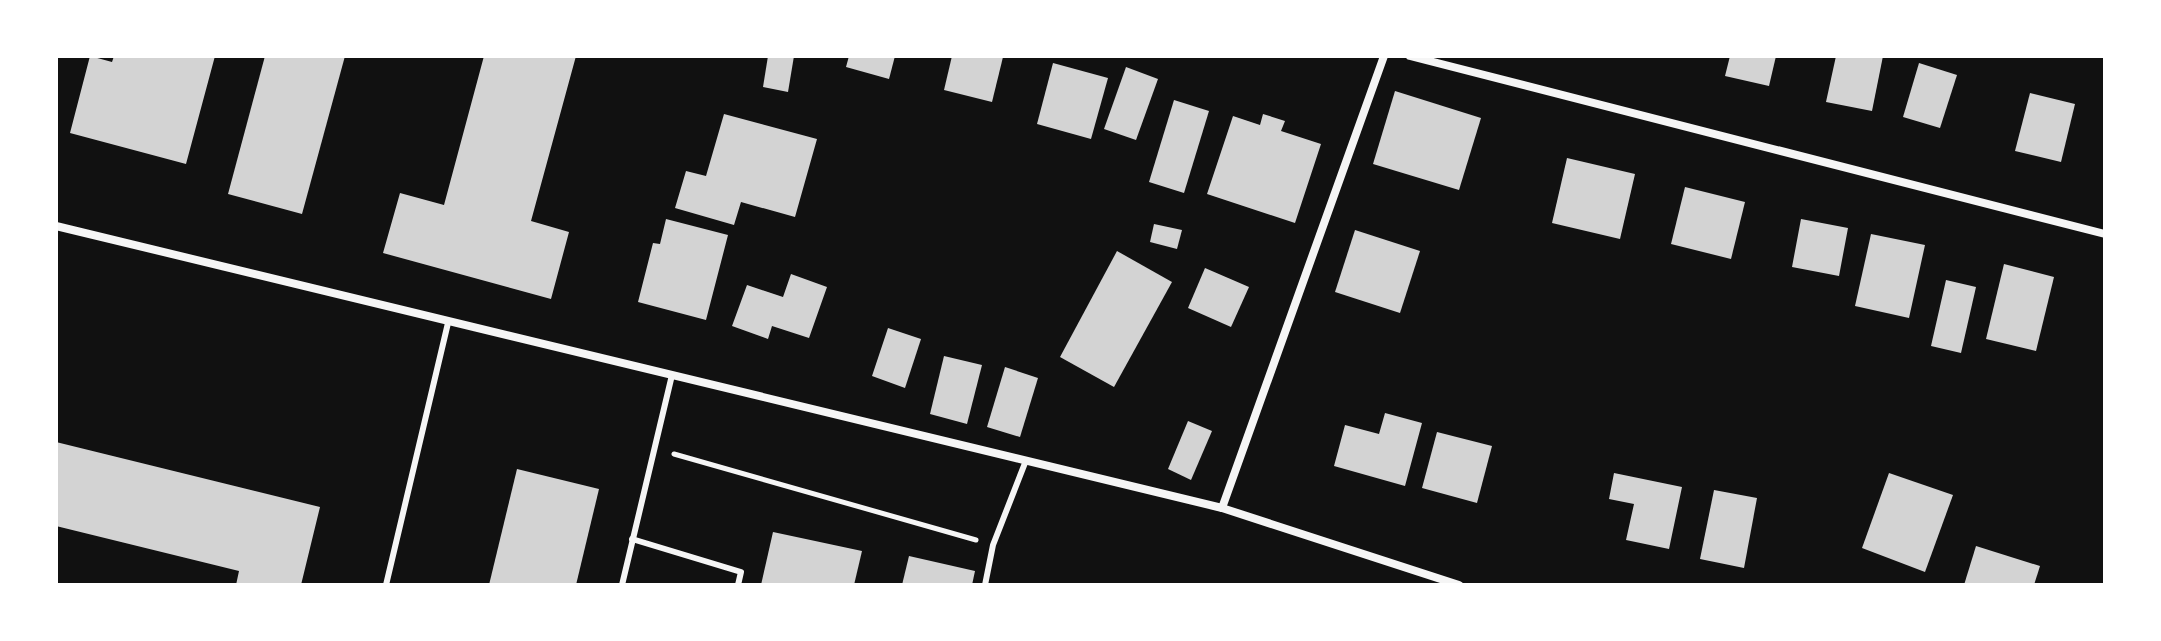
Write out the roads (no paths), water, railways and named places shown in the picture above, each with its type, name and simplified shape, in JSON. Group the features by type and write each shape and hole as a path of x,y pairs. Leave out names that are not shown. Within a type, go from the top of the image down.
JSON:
{"street":[{"path":"1222,508 1384,56"},
{"path":"1410,56 2105,234"},
{"path":"56,226 448,323 672,374 1025,463 1222,508 1459,585"}],"lane":[{"path":"386,585 448,323"},
{"path":"622,585 672,374"},
{"path":"985,585 993,545 1025,463"},
{"path":"632,539 741,572 738,585"}]}
